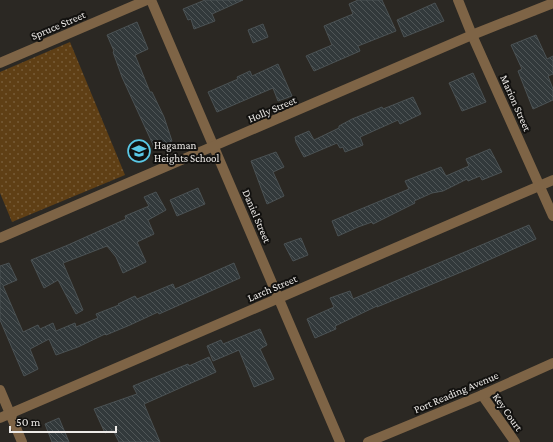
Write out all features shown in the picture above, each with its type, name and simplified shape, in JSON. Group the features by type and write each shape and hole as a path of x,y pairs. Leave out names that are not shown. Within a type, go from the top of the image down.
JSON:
{"street":[{"name":"Spruce Street","path":"0,63 147,0"},
{"name":"Daniel Street","path":"151,0 340,442"},
{"name":"Marion Street","path":"458,0 472,35 553,216"},
{"name":"Holly Street","path":"0,238 472,35 553,2"},
{"name":"Larch Street","path":"0,418 553,180"},
{"name":"Port Reading Avenue","path":"368,442 482,395 553,363"},
{"path":"0,390 22,442"},
{"name":"Key Court","path":"482,395 515,442"}],"shaded area":[{"path":"70,42 125,175 12,222 0,193 0,72"}],"building":[{"path":"205,0 243,0 212,14 215,21 194,29 191,19 188,20 183,9"},
{"path":"358,0 382,0 396,31 358,46 360,51 314,71 306,56 332,45 324,26 353,14 349,4"},
{"path":"435,3 444,21 404,37 397,20"},
{"path":"137,22 148,49 135,55 150,92 152,92 164,117 172,141 155,149 122,77 113,52 114,51 107,35"},
{"path":"263,24 268,37 253,43 248,30"},
{"path":"536,35 547,59 553,56 553,74 548,76 553,89 553,100 533,109 518,71 522,69 511,45"},
{"path":"278,64 292,96 278,101 273,88 217,112 208,92 238,79 237,77 250,71 252,76"},
{"path":"473,73 486,102 462,111 449,83"},
{"path":"413,97 421,114 400,124 398,120 360,137 363,145 345,152 343,147 340,148 337,143 304,157 296,142 295,137 309,131 314,140 339,128 339,126 352,119"},
{"path":"490,149 502,172 482,180 480,176 468,181 467,179 443,191 432,193 414,201 415,203 373,224 372,222 338,236 332,221 409,189 405,181 441,167 446,176 469,166 466,159"},
{"path":"276,152 284,167 273,172 284,196 267,204 251,161"},
{"path":"198,188 205,204 177,216 170,200"},
{"path":"156,192 166,210 148,220 154,234 137,242 146,262 123,273 116,257 107,246 63,263 83,310 76,314 58,280 44,288 31,260 126,219 125,216 149,206 144,197"},
{"path":"529,225 536,239 466,270 377,306 335,326 336,329 315,338 307,319 334,307 330,298 350,291 353,299"},
{"path":"301,238 308,255 293,261 284,244"},
{"path":"9,263 17,280 3,286 23,332 38,325 40,329 53,323 56,331 75,323 76,327 98,318 96,314 119,305 118,304 135,296 137,299 173,284 175,289 234,263 240,278 159,314 158,312 56,355 49,339 30,349 38,369 24,376 0,320 0,266"},
{"path":"260,329 267,345 260,349 274,379 254,387 239,350 213,361 207,346 221,340 223,344"},
{"path":"209,357 216,372 144,404 160,442 119,442 113,430 105,433 94,409 137,394 133,386 188,364 189,366"},
{"path":"59,418 69,442 52,442 45,424"}],"place":[{"name":"Hagaman Heights School","path":"139,151"}]}
